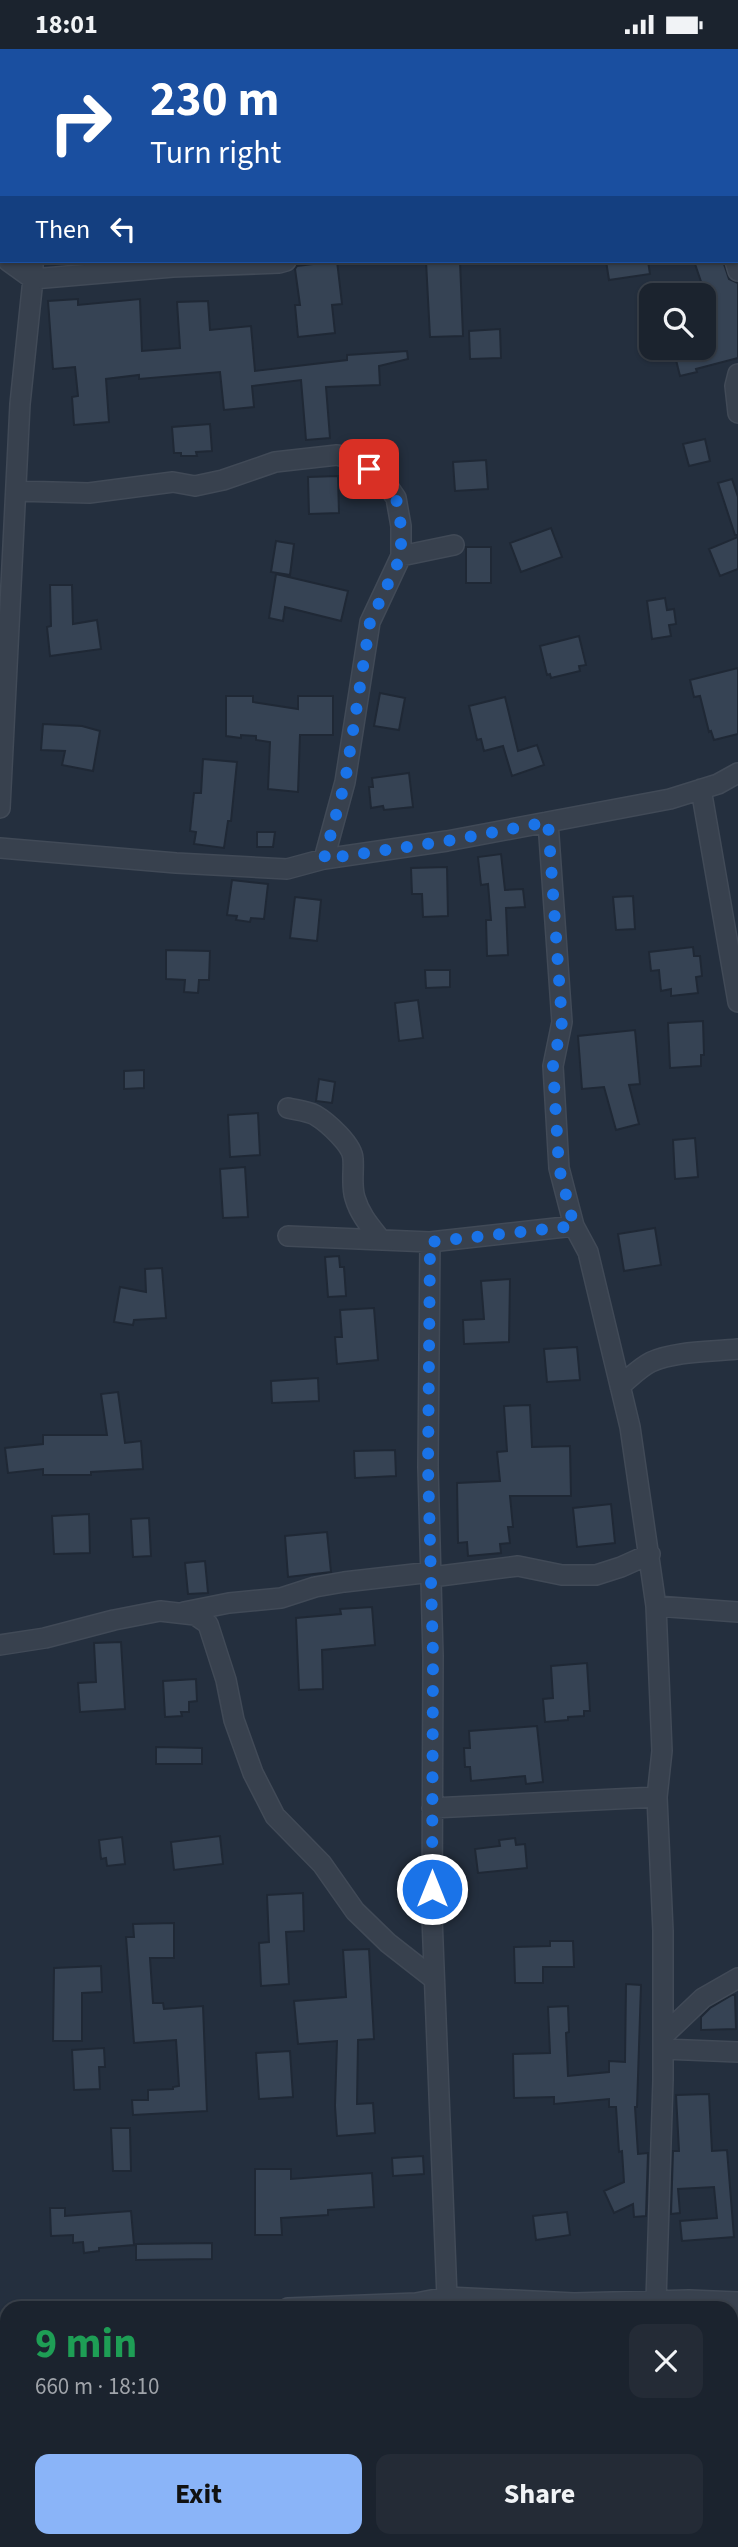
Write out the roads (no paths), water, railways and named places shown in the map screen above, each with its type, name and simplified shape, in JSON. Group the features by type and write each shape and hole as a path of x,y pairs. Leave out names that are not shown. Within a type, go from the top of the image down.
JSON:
{"street":[{"path":"14,263 33,270 279,263"},
{"path":"0,808 4,656 20,404 33,270"},
{"path":"738,374 735,386 738,413"},
{"path":"16,491 89,493 173,482 195,486 275,463 337,455 353,459 385,482 396,498 401,526 401,556 370,622 345,782 324,859"},
{"path":"401,556 454,545"},
{"path":"0,848 287,870 324,859 447,841 670,799 718,784 738,773"},
{"path":"701,789 738,1002"},
{"path":"548,822 562,1022 553,1066 559,1168 574,1226 589,1252 630,1427 656,1606 662,1751 657,1797 663,1931 663,2043 656,2301"},
{"path":"288,1108 314,1114 351,1149 354,1157 354,1195 361,1215 380,1240"},
{"path":"288,1236 430,1242 574,1226"},
{"path":"430,1242 428,1467 432,1575 434,1979 447,2297"},
{"path":"620,1386 652,1361 690,1353 738,1349"},
{"path":"0,1645 45,1638 114,1620 160,1612 184,1612 229,1603 281,1598 315,1587 344,1582 518,1566 562,1575 596,1575 650,1554"},
{"path":"656,1606 738,1612"},
{"path":"184,1612 195,1615 208,1624 226,1680 234,1720 253,1773 275,1816 322,1864 355,1911 388,1943 434,1979"},
{"path":"432,1808 657,1797"},
{"path":"663,2043 703,1998 738,1978"},
{"path":"663,2043 738,2052"},
{"path":"426,2301 447,2297 465,2301"}]}
